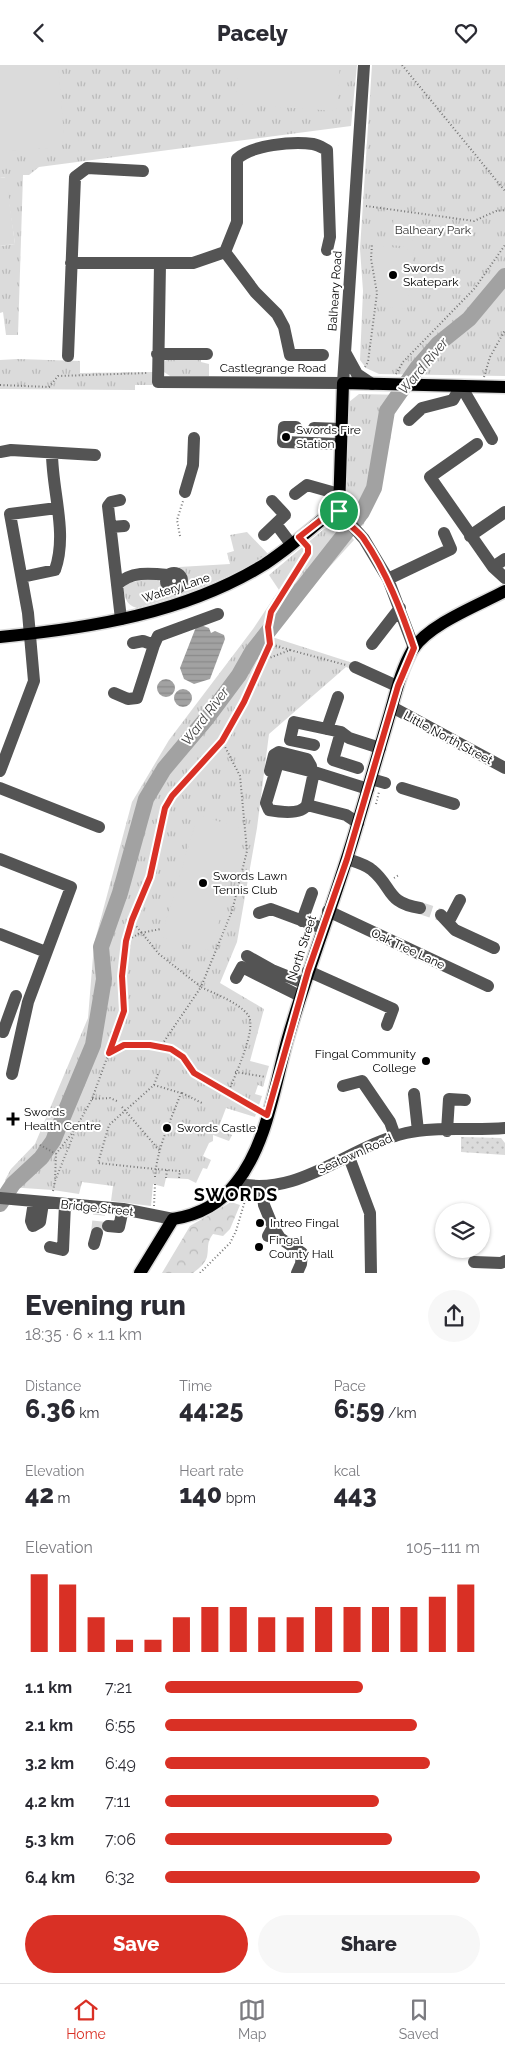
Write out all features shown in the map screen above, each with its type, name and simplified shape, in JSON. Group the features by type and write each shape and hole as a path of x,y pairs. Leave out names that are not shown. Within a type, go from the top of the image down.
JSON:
{"main road":[{"name":"Castlegrange Road","path":"343,383 505,387"},
{"name":"Balheary Road","path":"341,514 339,494 343,383"},
{"name":"Watery Lane","path":"0,637 31,634 121,619 204,595 264,565 331,512 341,514"},
{"path":"414,648 450,619 505,591"},
{"name":"North Street","path":"173,1219 190,1217 205,1211 236,1183 257,1146 306,977 358,823 377,783 380,748 398,686 414,648"},
{"path":"140,1273 163,1231 173,1219"}],"street":[{"name":"Balheary Road","path":"343,383 364,65"},
{"path":"72,263 194,263 225,252 237,222 237,159 244,152 268,146 314,144 327,150 329,161 330,237 327,250"},
{"path":"68,355 75,177 87,168 143,171"},
{"path":"225,252 266,305 277,314 284,327 290,355 323,355"},
{"name":"Castlegrange Road","path":"160,264 158,382 343,383"},
{"path":"344,352 357,374 372,384"},
{"path":"157,355 207,354"},
{"path":"409,420 422,407 453,400 461,386 492,439"},
{"path":"296,427 284,427 283,442 340,445"},
{"path":"314,428 341,429"},
{"path":"185,492 193,465 194,438"},
{"path":"476,444 430,477 493,567 505,578"},
{"path":"0,452 11,450 95,455"},
{"path":"22,577 55,570 61,540 52,477 52,453"},
{"path":"295,494 307,485 339,494"},
{"path":"120,499 111,502 108,506 118,527 117,585 121,619"},
{"path":"264,535 285,515 272,501"},
{"path":"0,771 34,681 31,634 22,577 5,515 57,508"},
{"path":"470,536 505,512"},
{"path":"341,514 359,532 388,579 414,648"},
{"path":"276,524 295,541"},
{"path":"388,579 452,549 444,533"},
{"path":"493,567 505,559"},
{"path":"117,585 125,577 151,573 168,575"},
{"path":"372,644 400,608"},
{"path":"114,693 128,699 136,698 158,636 218,614"},
{"path":"132,643 142,641 154,645"},
{"path":"355,667 398,686"},
{"path":"327,729 338,697"},
{"name":"Little North Street","path":"392,707 505,768"},
{"path":"314,745 290,740 294,722 341,732 350,738 380,748"},
{"path":"341,732 333,761 358,768"},
{"path":"278,752 307,759 313,769 307,805 299,811 277,812 269,810 266,803 272,759 275,753 278,752"},
{"path":"266,803 278,763 377,783"},
{"path":"0,787 99,827"},
{"path":"402,788 454,804"},
{"path":"307,805 346,815 358,823"},
{"path":"0,859 71,887 28,1002 12,1074"},
{"path":"347,859 365,865 374,872 394,899 410,907 420,908"},
{"path":"302,921 312,893"},
{"path":"460,900 445,918 455,930 494,948"},
{"path":"259,913 271,909 322,929"},
{"name":"Oak Tree Lane","path":"328,911 488,986"},
{"path":"0,934 46,952"},
{"path":"247,956 272,971 306,977 393,1009 387,1025"},
{"path":"236,978 242,967 300,997"},
{"path":"1,1035 16,996"},
{"path":"343,1086 362,1081 390,1122 395,1136"},
{"path":"414,1094 418,1131"},
{"path":"447,1131 449,1099 464,1100"},
{"name":"Seatown Road","path":"236,1183 255,1187 302,1177 395,1136 418,1131 505,1128"},
{"path":"344,1159 370,1213 372,1273"},
{"path":"255,1187 264,1205 270,1232 302,1253 301,1264 297,1273"},
{"name":"Bridge Street","path":"0,1198 65,1204 99,1210 123,1209 173,1219"},
{"path":"50,1247 63,1250 65,1204"},
{"path":"108,1226 119,1227 123,1209"},
{"path":"474,1262 501,1263 505,1261"}],"path":[{"path":"402,65 505,191"},
{"path":"354,204 474,221 496,211 505,210"},
{"path":"357,374 368,362 377,293 371,259 372,244"},
{"path":"389,384 403,362 475,288 505,245"},
{"path":"485,387 484,376 490,357 505,330"},
{"path":"180,536 177,520 185,492"},
{"path":"43,1203 55,1181 77,1126 92,1099 124,1011 122,976 126,941 132,920 150,877 165,808 172,796 222,741 264,660 269,643 268,627 271,612 308,553 308,547 295,541"},
{"path":"269,643 355,667"},
{"path":"264,660 290,650"},
{"path":"161,1046 201,987 232,911 247,851 240,776 222,741"},
{"path":"374,810 377,783"},
{"path":"132,920 140,933 159,954 201,987 238,1007 250,1017 250,1033 228,1093"},
{"path":"126,941 140,933 161,929"},
{"path":"109,1053 124,1045 161,1046 178,1053 194,1073 267,1115"},
{"path":"235,1072 276,1079"},
{"path":"158,1074 154,1085 109,1125 98,1163 180,1171 179,1179"},
{"path":"154,1085 181,1093 202,1103"},
{"path":"155,1177 160,1151 181,1093"},
{"path":"92,1099 110,1098 119,1103"},
{"path":"122,1107 160,1151"},
{"path":"55,1181 55,1153 77,1126"},
{"path":"40,1145 55,1153"},
{"path":"166,1178 167,1170"},
{"path":"153,1216 155,1184"},
{"path":"200,1273 230,1243 255,1187"}],"green space":[{"path":"0,65 357,65 351,126 39,167 29,175 23,175 18,335 6,335 3,312 0,313 0,246 15,244 5,177 0,178"},
{"path":"0,65 58,65 64,137 61,147 0,152"},
{"path":"239,65 340,65 336,111 236,104"},
{"name":"Balheary Park","path":"372,65 505,65 505,376 379,374 366,368 360,360 363,291 360,249"},
{"path":"6,177 15,244 0,246 0,178"},
{"path":"394,214 416,216 412,247 391,245"},
{"name":"Swords Skatepark","path":"374,245 414,250 407,309 376,306"},
{"path":"167,359 201,360 201,362 209,364 209,376 170,376 164,372"},
{"path":"0,360 80,361 80,373 153,372 152,385 135,385 135,390 0,389"},
{"path":"359,394 407,395 390,413 386,431 391,437 375,493 363,526 347,512 345,493 349,402"},
{"path":"341,524 354,540 294,606 272,637 356,664 354,670 346,667 269,734 257,828 237,942 220,983 264,1009 250,1061 269,1066 263,1087 258,1085 255,1094 262,1096 255,1117 226,1108 218,1129 232,1135 229,1141 213,1135 213,1141 209,1143 203,1156 211,1160 207,1169 203,1168 196,1183 188,1179 166,1178 164,1187 153,1184 151,1206 111,1201 113,1186 82,1182 79,1194 8,1187 5,1180 11,1169 35,1144 88,1018 94,944 132,802 169,740 253,629 279,590 269,575 324,529"},
{"path":"247,532 269,555 220,580 173,597 137,608 128,602 123,584 156,577 170,592 183,592 185,588 184,575 178,571 179,567 230,564 227,553 234,551 230,535"},
{"name":"Swords Lawn Tennis Club","path":"198,815 244,829 211,951 161,937"},
{"path":"461,1137 501,1138 505,1143 505,1155 461,1152"},
{"path":"231,1202 240,1205 230,1229 223,1236 213,1234 205,1262 193,1273 162,1273 190,1226"}],"shaded area":[{"path":"201,625 209,628 211,633 215,631 224,635 225,639 210,679 194,684 184,679 180,668 196,627"},
{"path":"166,679 172,682 175,688 172,694 166,697 160,694 157,688 160,682"},
{"path":"183,689 189,692 192,698 189,704 183,707 177,704 174,698 177,692"}],"waterway":[{"name":"Ward River","path":"0,1204 13,1184 41,1158 53,1141 93,1045 104,979 101,947 120,893 146,799 164,769 207,718 239,675 252,652 362,512 374,488 387,411 417,368 438,344 469,319 505,276"}],"tunnel":[{"path":"420,908 441,915"},
{"path":"97,1233 99,1214"}],"place":[{"name":"Swords Skatepark","path":"393,275"},
{"name":"Swords Fire Station","path":"286,437"},
{"name":"Swords Lawn Tennis Club","path":"203,883"},
{"name":"Fingal Community College","path":"426,1061"},
{"name":"Swords Health Centre","path":"13,1119"},
{"name":"Swords Castle","path":"167,1128"},
{"name":"Intreo Fingal","path":"260,1223"},
{"name":"Fingal County Hall","path":"259,1247"}],"district":[{"name":"SWORDS","path":"236,1195"}],"route":[{"path":"339,511 341,516 359,532 388,579 414,648 398,686 347,859 308,971 267,1115 194,1073 183,1057 171,1049 141,1044 124,1045 109,1053 124,1011 122,976 126,941 132,920 150,877 165,808 172,796 222,741 244,702 270,644 268,641 268,620 271,612 293,574 308,553 308,547 299,537 331,512 339,511"}]}
